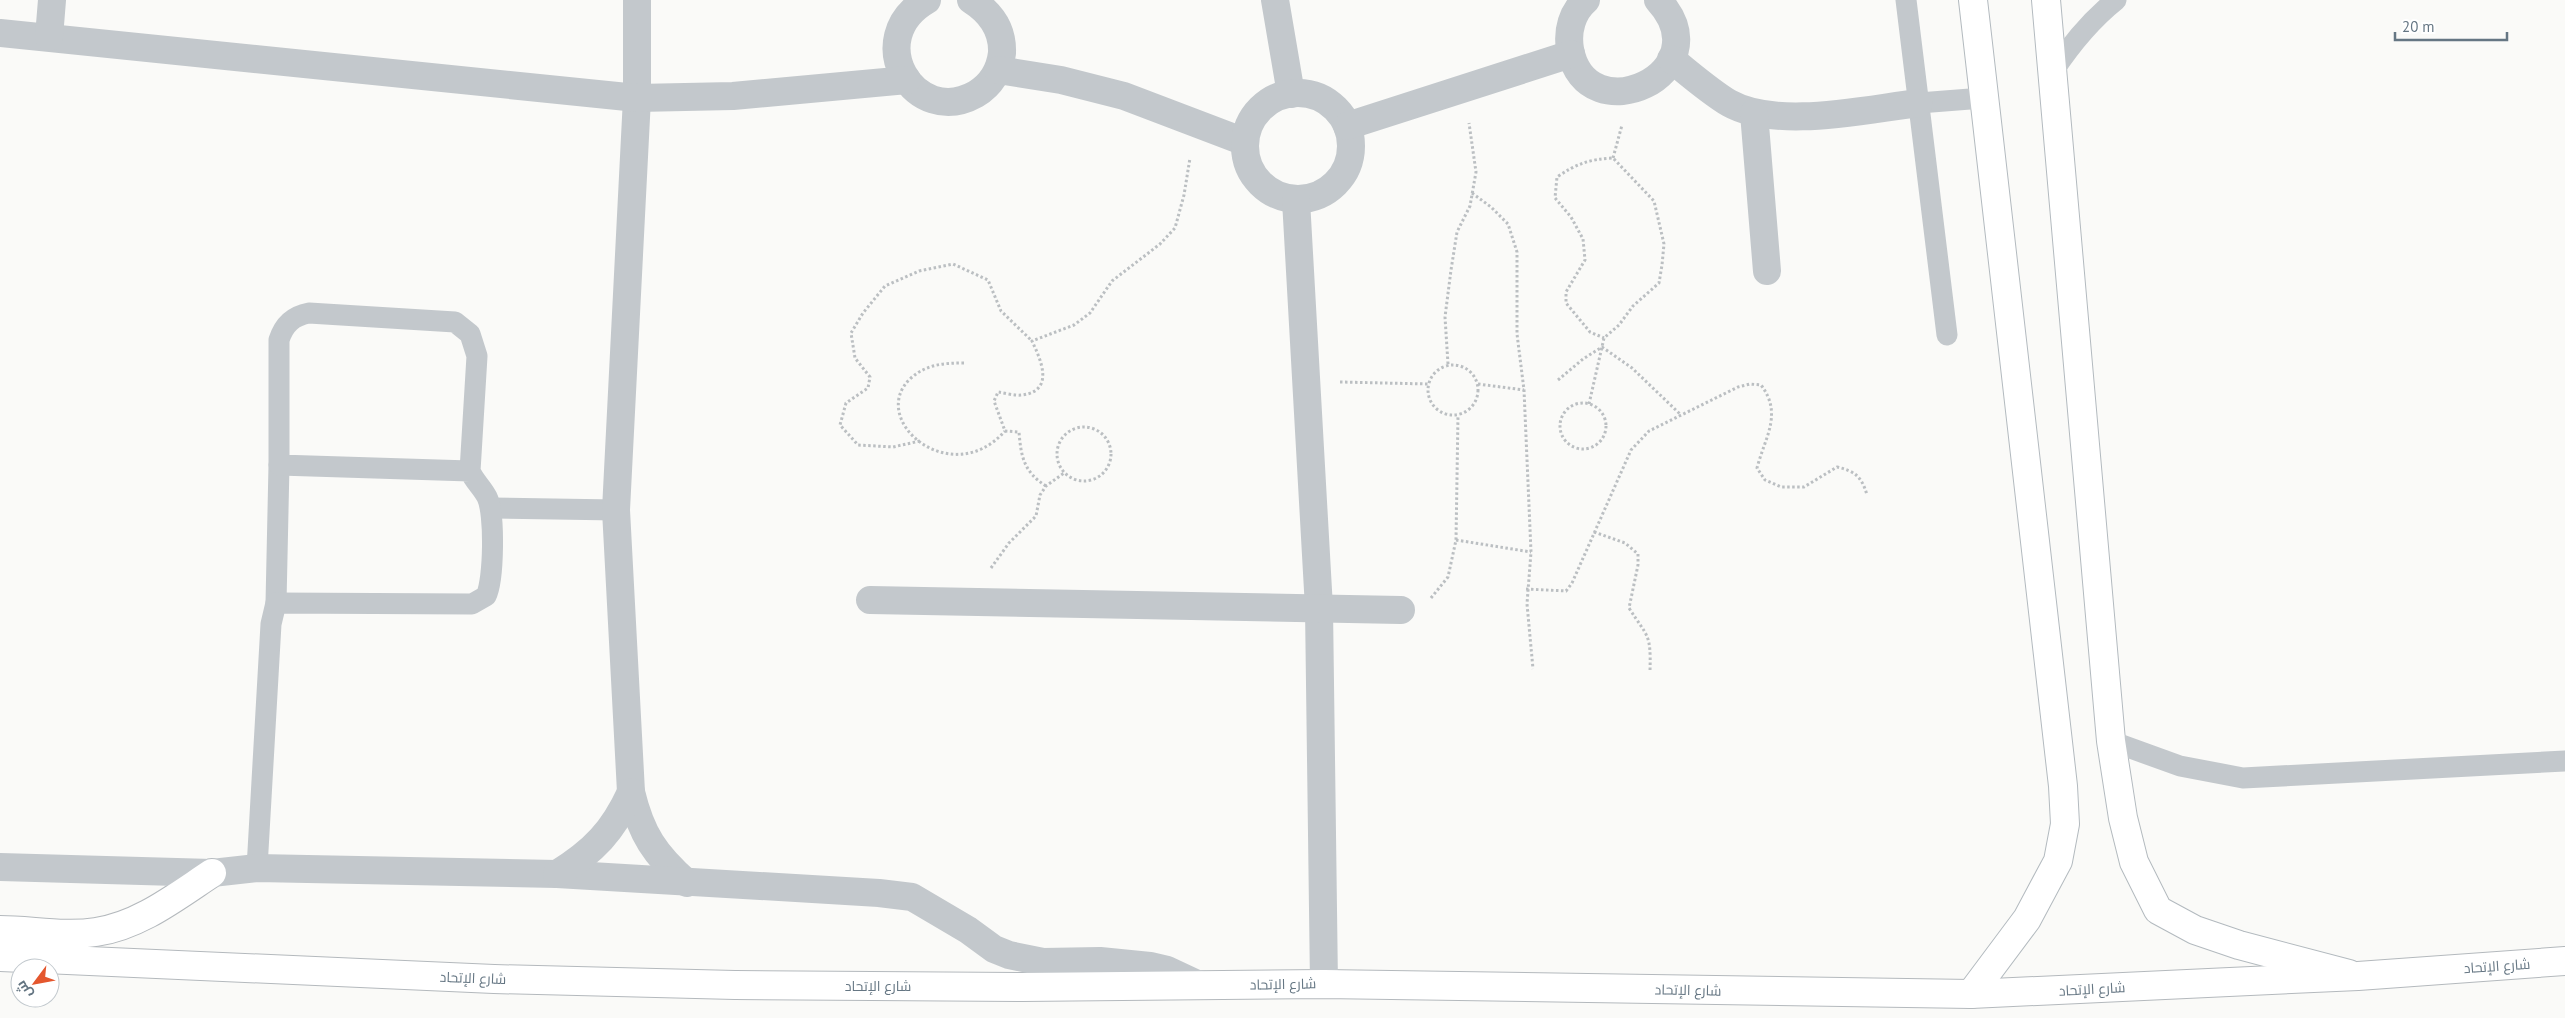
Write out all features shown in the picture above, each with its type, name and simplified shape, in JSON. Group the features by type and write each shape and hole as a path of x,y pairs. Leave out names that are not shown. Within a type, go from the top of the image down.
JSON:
{"main road":[{"path":"1971,994 2027,919 2058,861 2065,824 2063,786 1973,0"},
{"path":"2046,0 2054,70 2111,741 2123,818 2134,862 2158,910 2195,930 2239,945 2358,976"},
{"path":"0,930 96,932 127,924 154,910 212,873"},
{"name":"شارع الإتحاد","path":"0,957 523,980 754,985 1324,984 1971,994 2358,976 2565,961"}],"street":[{"path":"49,37 52,0"},
{"path":"637,0 637,98 616,510 631,792 638,819 649,843 666,865 687,883"},
{"path":"928,0 907,16 898,35 896,55 907,80 929,98 942,101 956,101 981,91 998,70 1002,42 998,28 991,16 971,0"},
{"path":"1275,0 1291,94"},
{"path":"1586,0 1574,14 1570,27 1571,54 1584,76 1594,84 1619,92 1644,87 1664,71 1671,59 1674,32 1672,20 1658,0"},
{"path":"0,33 637,98 733,96 907,80"},
{"path":"1347,126 1571,54"},
{"path":"1671,59 1730,104 1754,113 1782,118 1918,103"},
{"path":"998,70 1061,80 1124,96 1245,142"},
{"path":"1291,94 1305,94 1331,104 1341,114 1347,126 1351,139 1348,165 1342,177 1333,187 1322,194 1296,200 1282,197 1258,181 1246,156 1245,142 1248,128 1265,105 1291,94"},
{"path":"1754,113 1767,271"},
{"path":"1296,200 1319,608 1324,984"},
{"path":"870,600 1401,610"},
{"path":"558,874 581,859 602,840 619,818 631,792"},
{"path":"0,867 212,873 257,868 558,874 912,897 968,930 994,949 1009,955 1044,962 1100,961 1150,966 1167,970 1198,985"}],"lane":[{"path":"1906,0 1947,335"},
{"path":"2054,70 2092,20 2116,0"},
{"path":"1918,103 1983,98"},
{"path":"257,868 271,624 276,603 279,340 282,330 289,321 299,315 309,314 455,322 470,334 477,356 470,471 474,482 486,495 491,508 489,589 480,601 461,604 276,603"},
{"path":"279,465 470,471"},
{"path":"491,508 616,510"},
{"path":"2111,741 2180,766 2243,778 2565,761"}],"path":[{"path":"1448,364 1445,317 1451,270 1457,232 1470,206 1476,172 1464,89"},
{"path":"1032,341 1074,326 1090,314 1112,281 1160,244 1175,228 1184,194 1196,122"},
{"path":"1589,404 1604,338 1619,325 1633,306 1659,282 1664,244 1654,202 1613,158 1592,159 1576,164 1557,177 1555,198 1571,217 1583,238 1585,260 1566,292 1566,303 1590,332 1604,338"},
{"path":"1472,193 1491,207 1508,224 1517,252 1518,334 1524,390 1531,552 1526,589 1533,669"},
{"path":"920,441 893,448 858,444 840,425 846,403 868,388 870,377 855,358 851,333 862,313 885,286 919,271 953,264 988,280 1001,312 1032,341 1042,362 1044,376 1040,386 1032,392 1021,395 998,392 994,401 1005,431"},
{"path":"1558,380 1583,359 1602,347"},
{"path":"1602,347 1632,368 1680,414"},
{"path":"964,363 942,363 928,366 906,383 899,393 898,406 900,418 908,431 920,441 933,450 949,455 965,456 981,451 995,442 1005,431"},
{"path":"1448,364 1467,368 1474,375 1478,384 1478,394 1474,404 1467,411 1458,415 1448,415 1438,410 1428,394 1428,384 1432,374 1448,364"},
{"path":"1305,382 1428,384"},
{"path":"1478,384 1524,390"},
{"path":"1526,589 1566,591 1579,570 1631,450 1649,431 1680,414 1738,387 1750,384 1761,385 1772,404 1772,422 1757,468 1765,480 1781,486 1804,487 1837,467 1853,471 1864,482 1867,494"},
{"path":"1579,404 1589,404 1598,408 1604,417 1606,427 1604,437 1597,445 1588,449 1578,448 1569,444 1562,436 1560,426 1563,416 1569,408 1579,404"},
{"path":"1401,610 1429,600 1448,577 1456,540 1458,415"},
{"path":"1082,426 1094,428 1104,435 1111,446 1112,458 1107,469 1098,477 1087,481 1074,480 1064,472 1058,462 1057,450 1061,438 1070,430 1082,426"},
{"path":"1005,431 1018,432 1021,459 1034,479 1046,486"},
{"path":"980,602 988,571 1009,543 1036,516 1040,495 1046,486 1064,472"},
{"path":"1594,532 1625,543 1638,554 1638,565 1629,608 1648,632 1651,648 1650,671"},
{"path":"1456,540 1531,552"}]}
